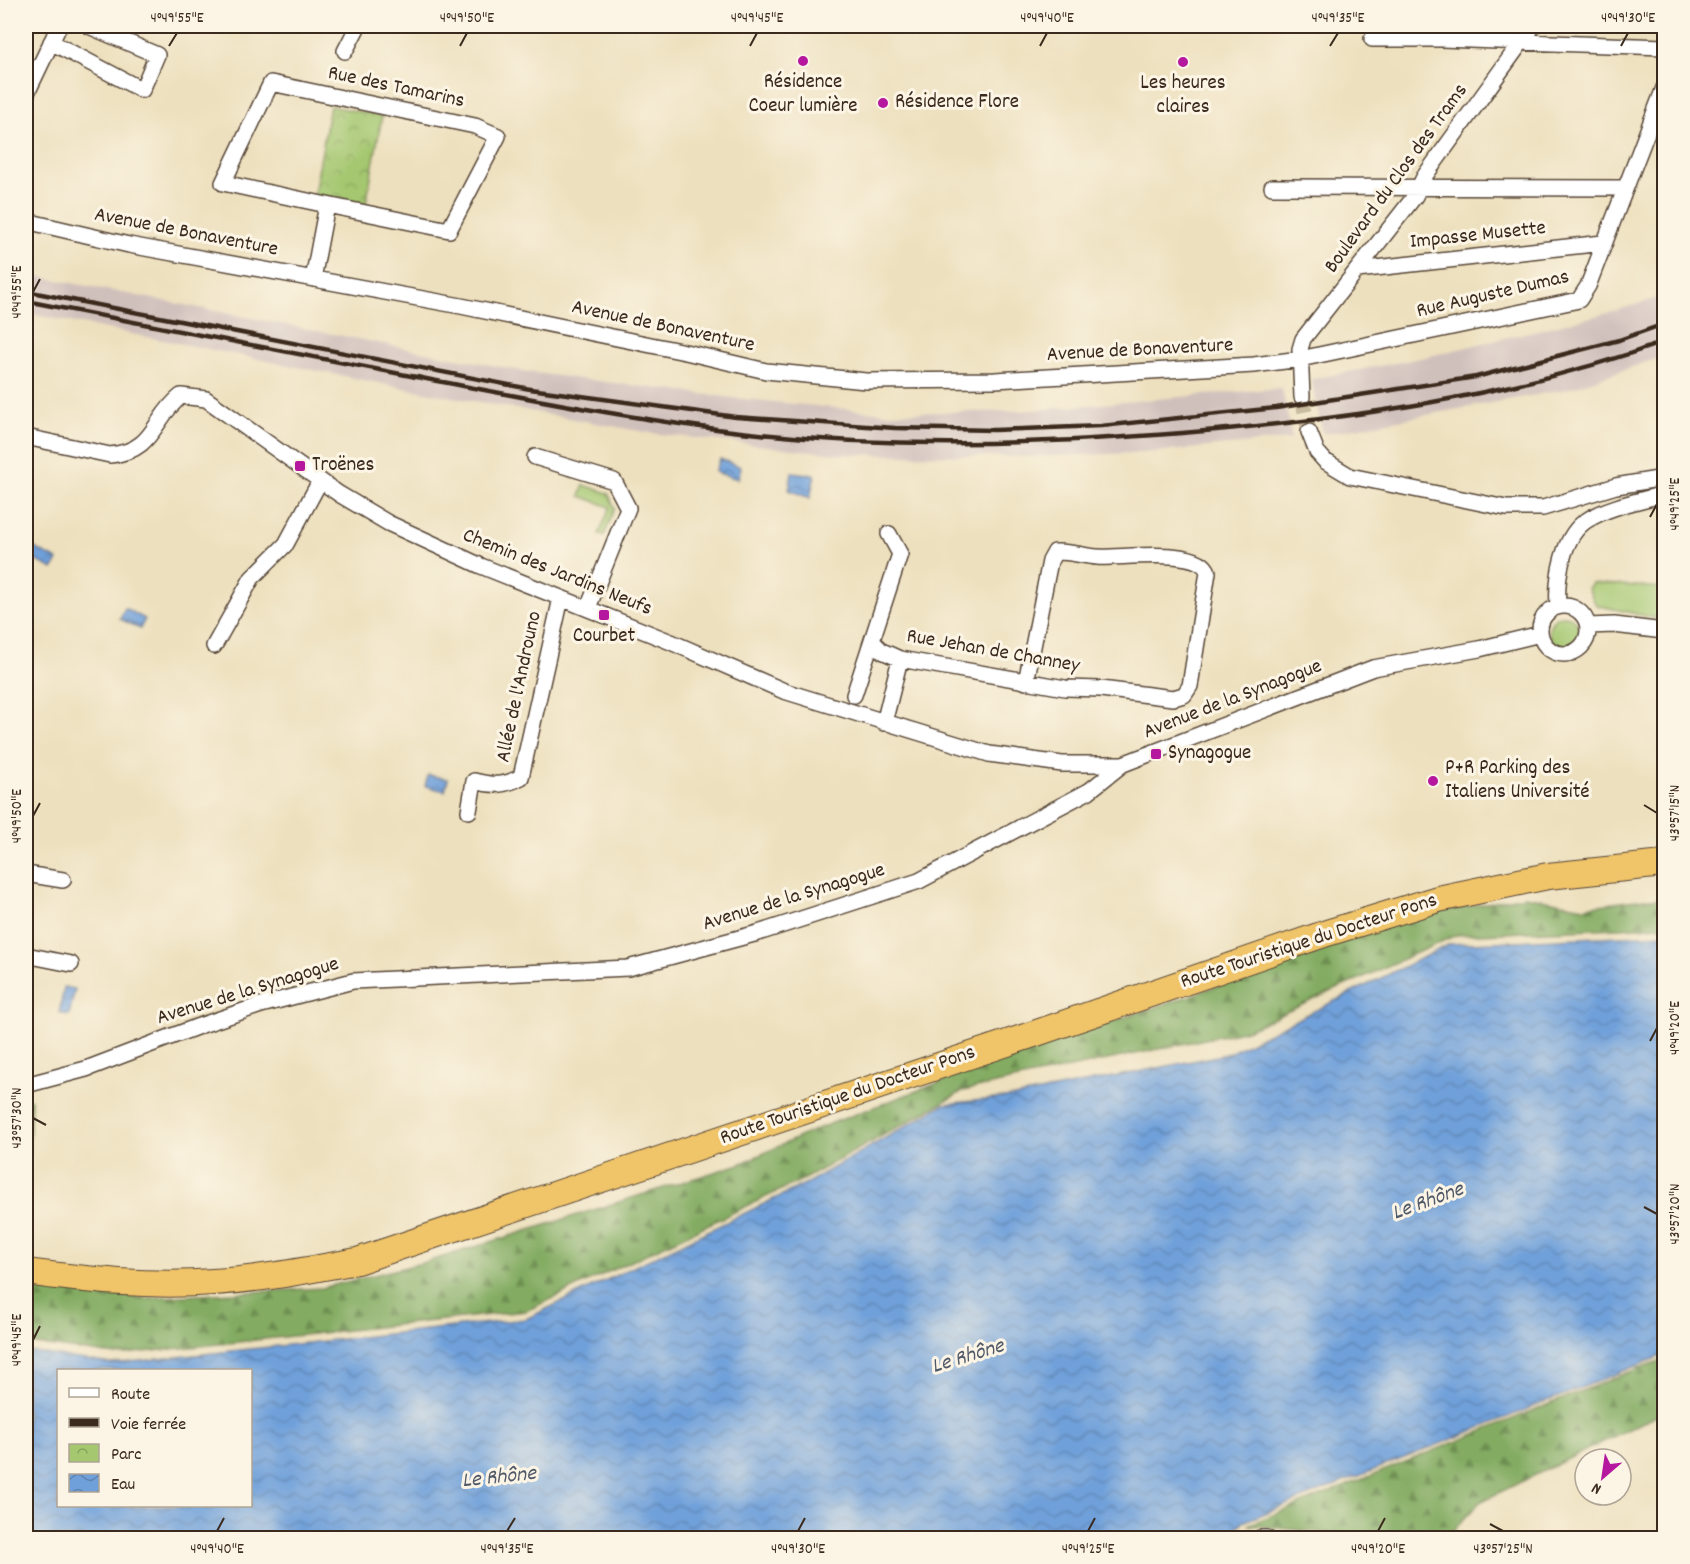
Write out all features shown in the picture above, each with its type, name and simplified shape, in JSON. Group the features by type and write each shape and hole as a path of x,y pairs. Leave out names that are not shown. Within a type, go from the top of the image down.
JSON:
{"highway":[{"name":"Route Touristique du Docteur Pons","path":"26,1272 71,1278 211,1282 292,1274 357,1261 1327,933 1438,899 1548,876 1665,864"}],"street":[{"path":"26,95 59,26"},
{"path":"51,42 142,90 157,55 88,26"},
{"path":"345,51 358,26"},
{"name":"Boulevard du Clos des Trams","path":"1300,358 1303,339 1419,187 1533,26"},
{"path":"1372,39 1444,32 1523,43 1665,47"},
{"name":"Rue des Tamarins","path":"271,83 476,126 498,136 449,230 327,205 223,183 271,83"},
{"name":"Rue Auguste Dumas","path":"1300,358 1579,300 1588,286 1624,188 1665,88"},
{"path":"1272,187 1624,188"},
{"path":"314,279 327,205"},
{"name":"Avenue de Bonaventure","path":"26,221 129,245 461,306 690,353 766,372 866,381 995,380 1254,365 1300,358"},
{"name":"Impasse Musette","path":"1357,270 1604,243"},
{"path":"1300,358 1302,397"},
{"name":"Chemin des Jardins Neufs","path":"26,437 110,455 123,454 148,439 172,403 181,396 206,399 320,481 388,523 481,566 588,608 784,691 884,723 1014,759 1062,764 1123,764"},
{"path":"1308,432 1317,452 1325,461 1350,476 1506,508 1543,508 1616,486 1665,478"},
{"path":"536,458 614,481 628,508 588,608"},
{"path":"214,646 252,578 286,544 320,481"},
{"path":"1558,607 1558,587 1563,560 1568,545 1581,524 1599,514 1665,494"},
{"path":"854,695 900,555 889,534"},
{"name":"Rue Jehan de Channey","path":"872,641 882,651 900,659 1026,682 1173,698 1184,696 1190,686 1208,572 1206,566 1198,561 1162,555 1096,557 1055,552 1050,561 1026,682"},
{"name":"Allée de l'Androuno","path":"469,811 474,781 494,786 507,784 521,777 561,598"},
{"path":"1566,606 1580,613 1588,626 1588,634 1582,647 1567,654 1549,650 1540,634 1544,617 1558,607 1566,606"},
{"path":"1588,626 1614,625 1665,630"},
{"name":"Avenue de la Synagogue","path":"26,1085 86,1069 261,1005 353,981 628,968 758,933 919,881 1089,791 1123,764 1373,668 1479,649 1540,634"},
{"path":"884,723 900,659"},
{"path":"26,874 63,880"},
{"path":"26,955 70,964"},
{"path":"1260,1539 1267,1539"}],"shaded area":[{"path":"26,274 527,372 725,397 886,413 1021,411 1282,388 1292,439 1157,452 1033,457 837,454 650,433 419,391 26,313"},
{"path":"1664,296 1664,356 1568,389 1323,434 1311,379 1421,358 1608,313"}],"green space":[{"path":"330,106 382,116 366,204 314,195"},
{"path":"584,485 608,493 615,508 604,536 599,534 610,507 580,496"},
{"path":"1592,583 1664,588 1664,620 1596,605 1588,588"},
{"path":"1564,616 1575,620 1579,631 1575,642 1564,646 1553,642 1549,631 1553,620"},
{"path":"1525,896 1584,907 1644,899 1664,899 1664,926 1456,935 1247,1030 963,1091 804,1179 526,1311 116,1355 26,1343 26,1287 146,1298 322,1288 430,1261 740,1164 819,1128 1011,1055 1189,996 1405,918"},
{"path":"26,1099 31,1100 26,1215"},
{"path":"1664,1360 1664,1412 1592,1447 1573,1447 1573,1457 1480,1502 1446,1538 1378,1538 1248,1525"}],"water":[{"path":"720,459 741,467 738,479 715,472"},
{"path":"792,472 815,475 810,498 789,490"},
{"path":"34,548 58,560 53,569 29,557"},
{"path":"125,608 145,619 140,629 120,619"},
{"path":"428,775 448,779 445,791 425,786"},
{"name":"Le Rhône","path":"1664,934 1664,1355 1243,1522 1225,1538 26,1538 26,1351 112,1364 526,1319 809,1182 944,1104 1014,1097 1227,1054 1450,944"},
{"path":"64,987 75,989 69,1015 59,1013"}],"tunnel":[{"path":"1302,397 1309,432"}],"railway":[{"path":"26,291 530,389 736,417 895,428 995,430 1101,426 1276,408 1476,377 1619,340 1664,324"},
{"path":"26,301 651,420 789,437 901,443 1012,442 1125,437 1243,428 1365,413 1487,392 1546,378 1664,342"}],"place":[{"name":"Résidence Coeur lumière","path":"803,61"},
{"name":"Les heures claires","path":"1183,62"},
{"name":"Résidence Flore","path":"883,103"},
{"name":"Troënes","path":"300,466"},
{"name":"Courbet","path":"604,615"},
{"name":"Synagogue","path":"1156,754"},
{"name":"P+R Parking des Italiens Université","path":"1433,781"}]}
